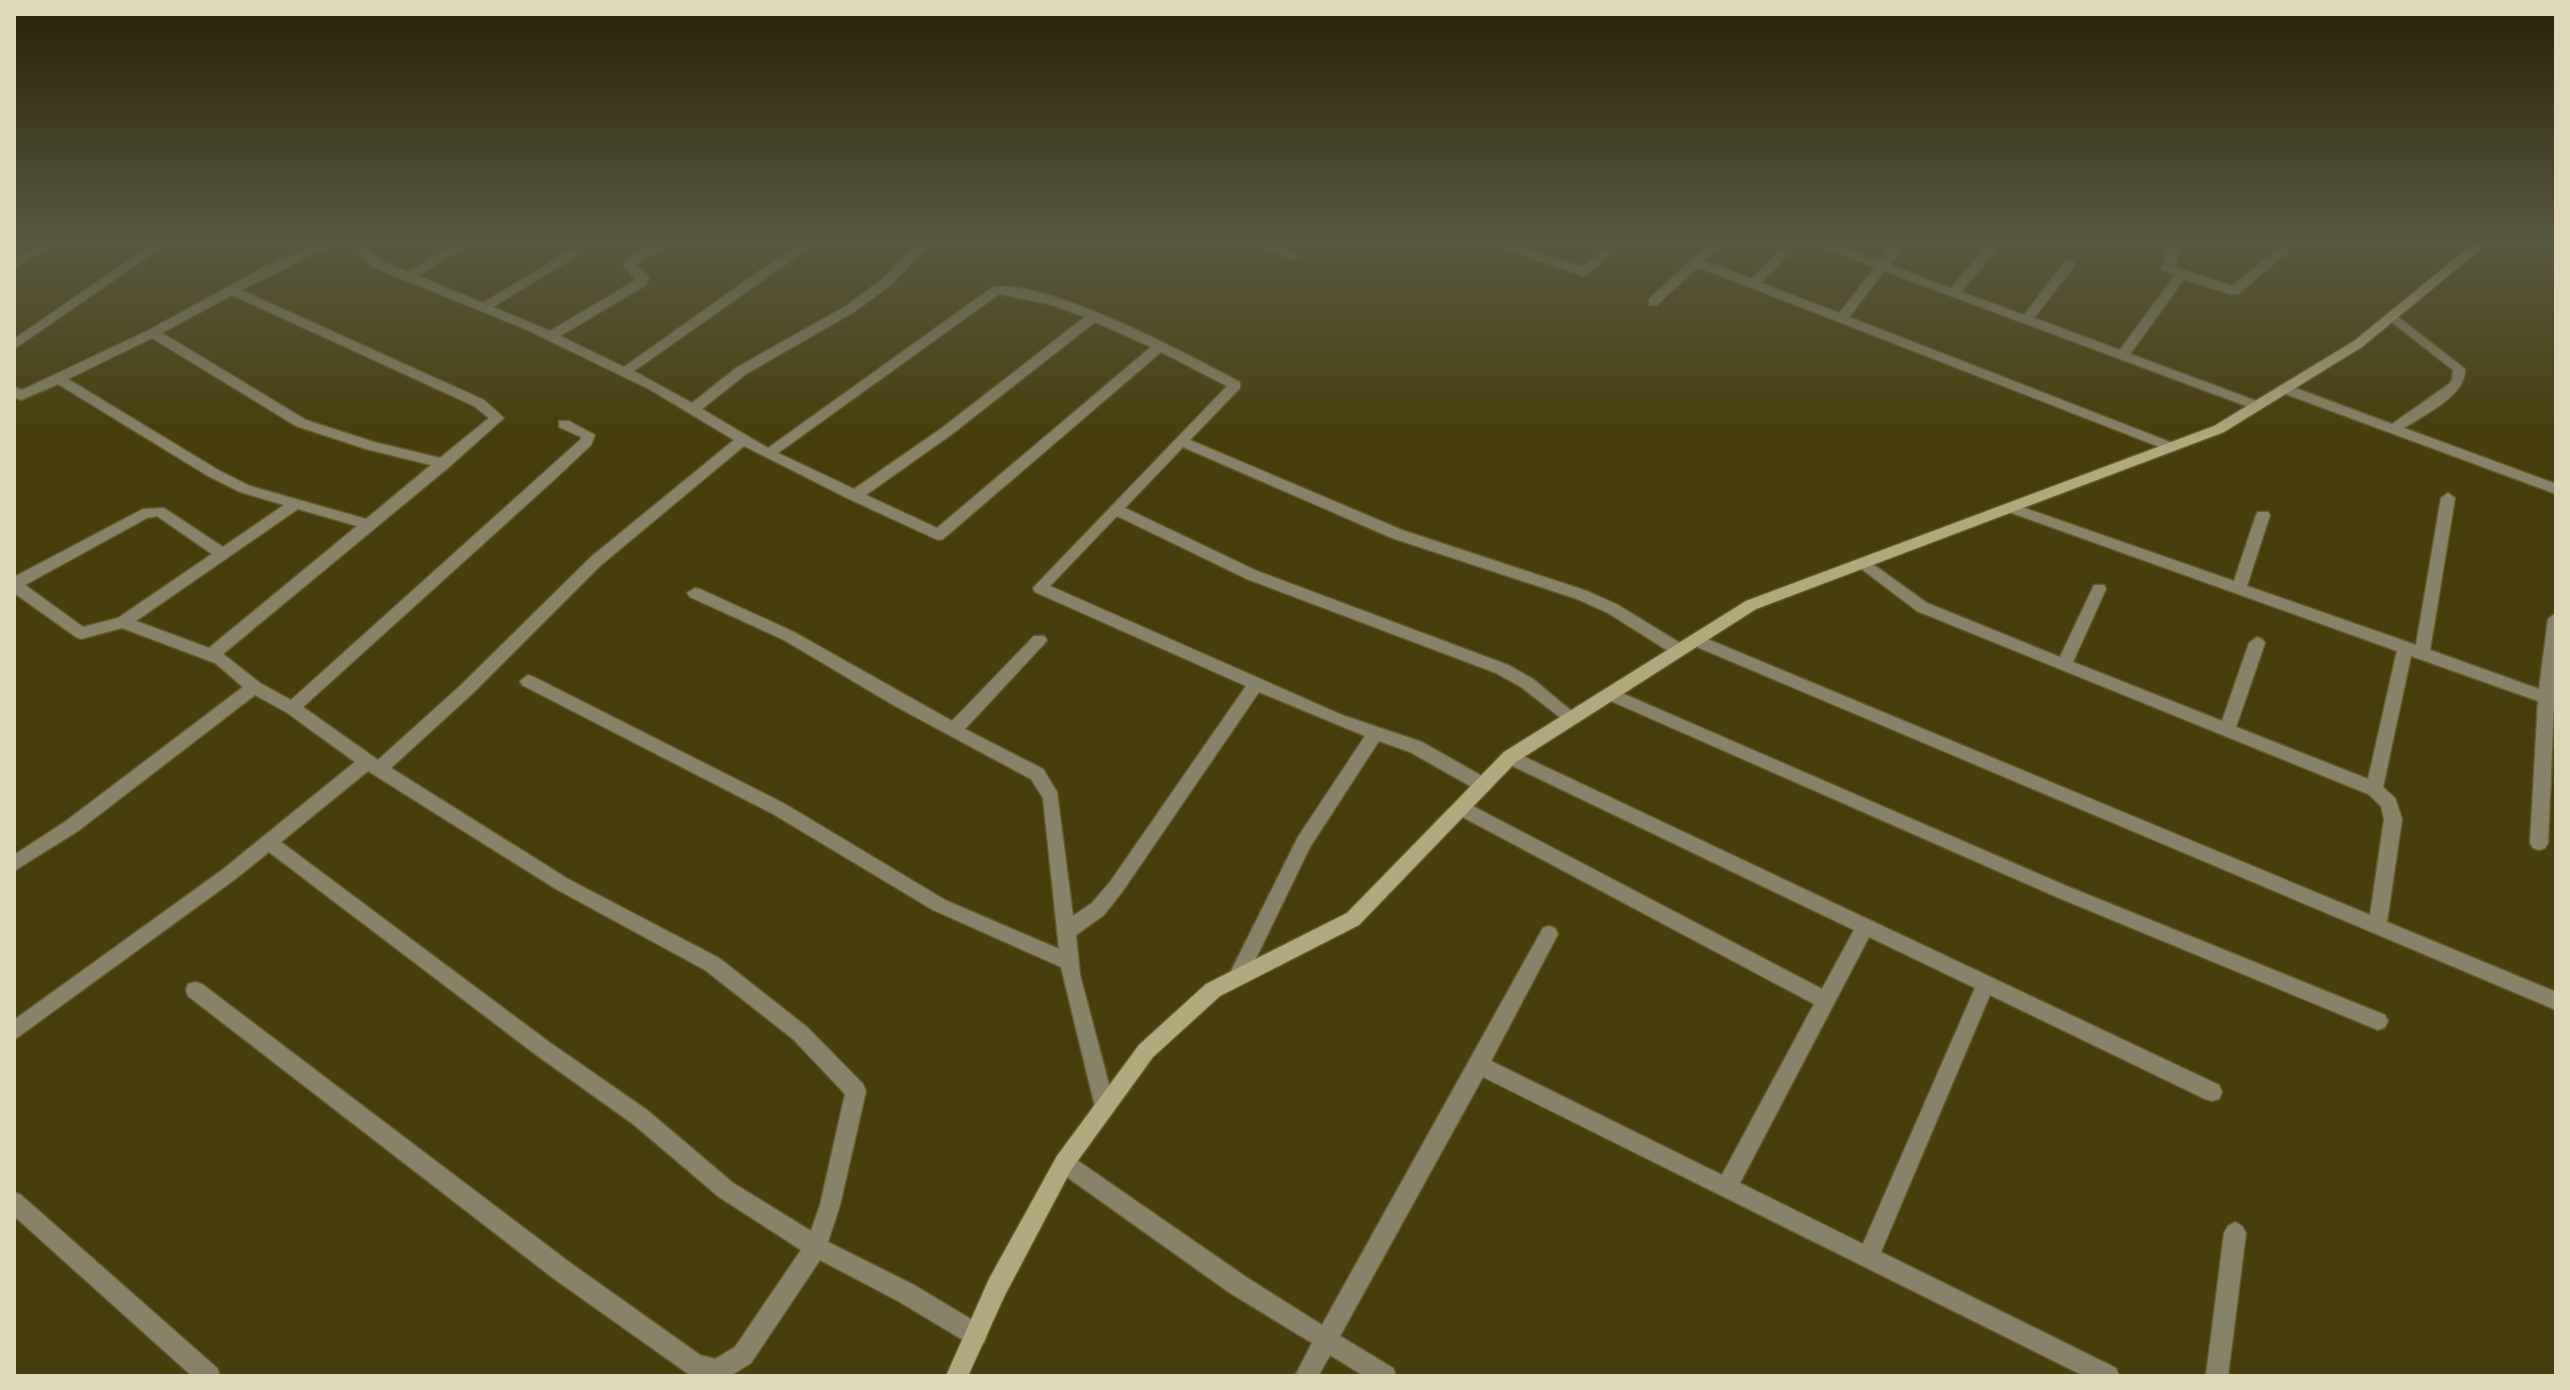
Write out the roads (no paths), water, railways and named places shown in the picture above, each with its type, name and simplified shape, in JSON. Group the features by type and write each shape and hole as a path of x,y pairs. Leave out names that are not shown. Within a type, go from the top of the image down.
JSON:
{"street":[{"path":"14,345 68,308"},
{"path":"16,396 153,333 199,308"},
{"path":"211,655 497,418 493,411 271,308"},
{"path":"486,308 625,372 768,454 938,535 1161,345"},
{"path":"551,336 598,308"},
{"path":"625,372 714,308"},
{"path":"693,409 741,371 852,308"},
{"path":"768,454 972,308"},
{"path":"1065,308 1161,345 1235,385 1040,588 1255,685 1416,747 1483,785"},
{"path":"1812,308 2170,447"},
{"path":"1841,319 1849,308"},
{"path":"1993,308 2257,406"},
{"path":"2026,320 2035,308"},
{"path":"2122,356 2157,308"},
{"path":"957,1376 997,1287 1064,1163 1146,1051 1213,990 1353,919 1510,757 1751,605 2219,429 2358,344 2404,308"},
{"path":"2393,317 2459,369 2459,380 2454,387 2394,429"},
{"path":"854,496 947,431 1092,318"},
{"path":"153,333 301,423 371,446 444,464"},
{"path":"58,378 213,473 245,489 370,525"},
{"path":"2285,389 2556,489"},
{"path":"292,708 586,442 588,435 564,424"},
{"path":"14,1031 373,766 467,689 596,561 743,439"},
{"path":"1181,441 1397,534 1582,595 1632,620 1679,650"},
{"path":"2422,653 2448,498"},
{"path":"223,554 159,511 143,514 14,584 81,633 123,622 223,554 297,503"},
{"path":"2011,508 2551,699"},
{"path":"1116,510 1252,575 1502,669 1527,683 1572,718"},
{"path":"2239,589 2263,515"},
{"path":"1862,564 1922,607 2374,789 2389,803 2393,819 2377,926"},
{"path":"2064,665 2099,589"},
{"path":"695,593 789,636 1037,774 1046,785 1051,797 1069,962 1105,1107"},
{"path":"2539,843 2556,619"},
{"path":"123,622 221,659 254,687 292,708 373,766 562,884 712,964 800,1033 856,1091 830,1205 816,1247 743,1355 717,1371 695,1365 561,1270 195,990"},
{"path":"954,730 1039,640"},
{"path":"1695,640 2556,1001"},
{"path":"2227,729 2257,643"},
{"path":"2374,789 2405,648"},
{"path":"528,681 779,809 939,905 1069,962"},
{"path":"1066,932 1098,909 1116,887 1255,685"},
{"path":"14,864 72,826 254,687"},
{"path":"1610,694 2058,890 2378,1021"},
{"path":"1237,977 1304,842 1375,733"},
{"path":"1510,757 2212,1092"},
{"path":"1461,808 1826,1001"},
{"path":"269,842 542,1048 640,1117 726,1190 816,1247 906,1293 976,1335"},
{"path":"1727,1187 1865,927"},
{"path":"1306,1376 1549,934"},
{"path":"1868,1257 1916,1135 1946,1080 1986,984"},
{"path":"1479,1065 2108,1376"},
{"path":"1064,1163 1238,1285 1385,1376"},
{"path":"14,1202 209,1376"},
{"path":"2217,1376 2235,1233"}]}
